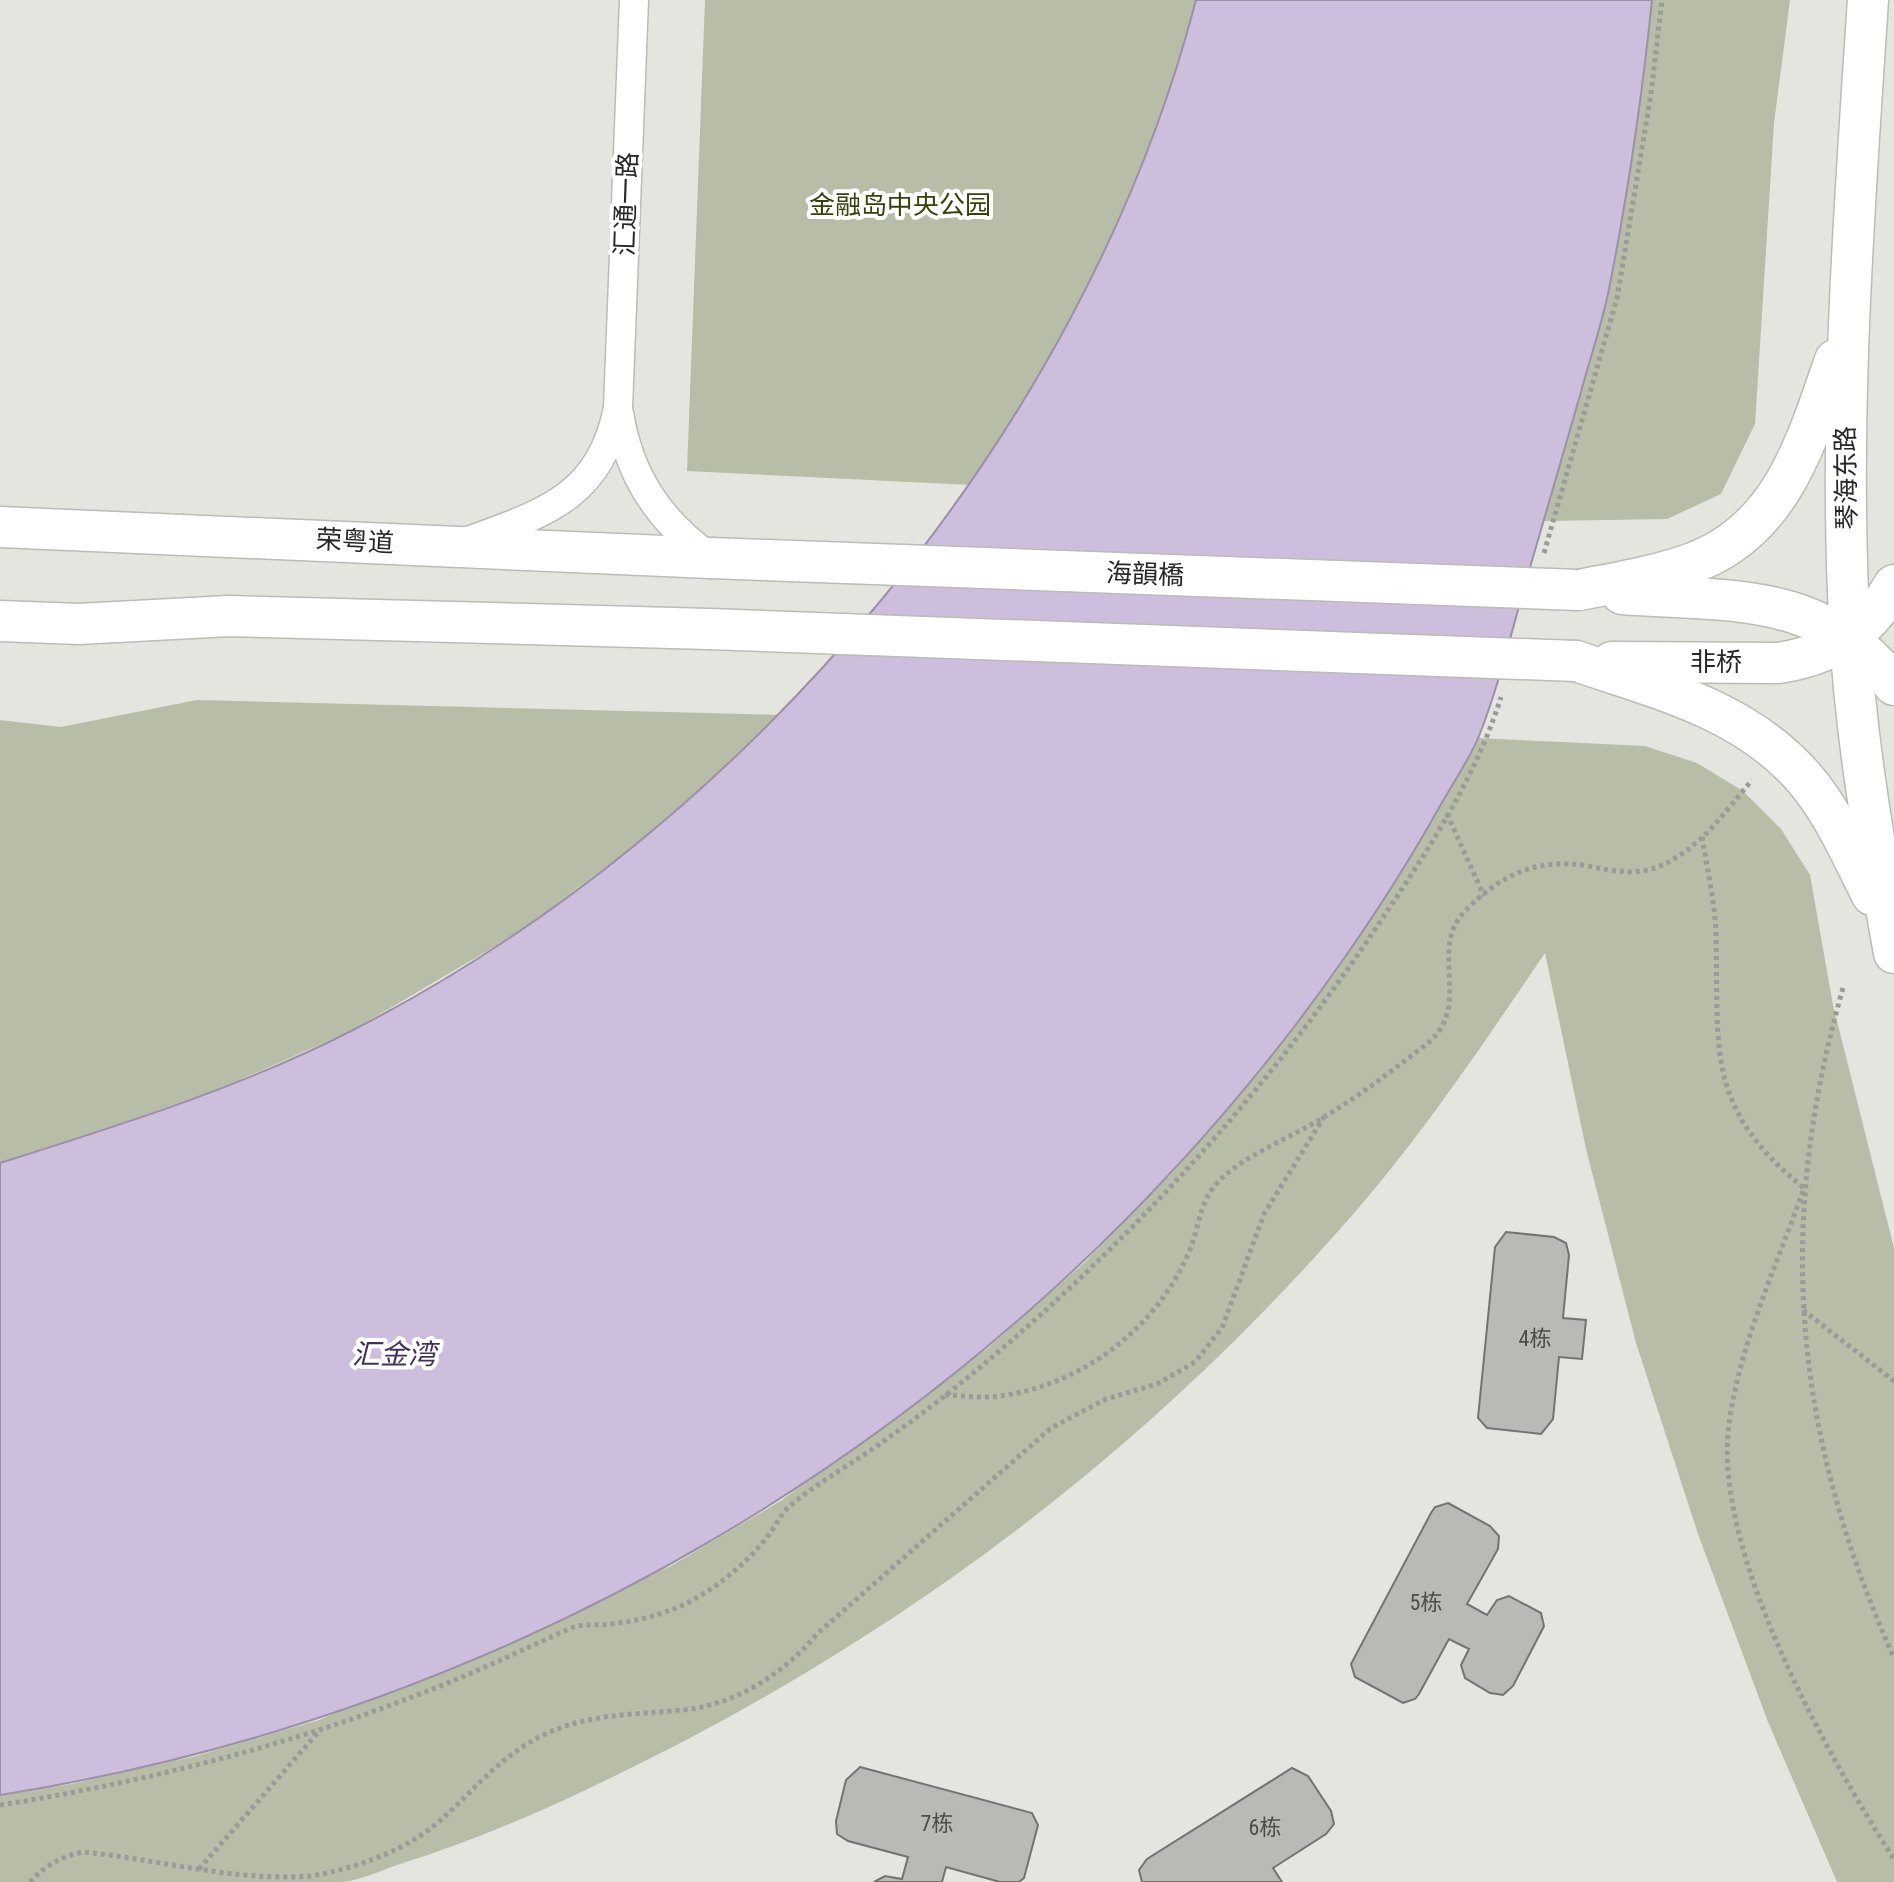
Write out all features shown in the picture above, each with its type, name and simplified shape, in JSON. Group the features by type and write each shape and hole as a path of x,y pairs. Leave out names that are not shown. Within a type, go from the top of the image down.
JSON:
{"main road":[{"name":"琴海东路","path":"1868,0 1847,323 1844,462 1850,638 1866,784 1892,941"},
{"path":"1579,590 1690,564 1717,552 1764,514 1779,496 1802,455 1847,323"},
{"name":"荣粤道","path":"0,527 711,558"},
{"name":"海韻橋","path":"711,558 1579,590"},
{"name":"非桥","path":"1576,661 1778,663 1828,651 1850,638 1868,623 1894,585"},
{"path":"1579,590 1781,607 1805,615 1850,638 1894,685"},
{"path":"0,621 79,624 229,616 709,629 1576,661 1723,714 1776,751 1806,779 1829,812 1892,941"}],"street":[{"name":"汇通一路","path":"618,408 634,0"},
{"path":"455,546 541,515 578,489 605,452 618,408"},
{"path":"618,408 623,438 646,494 686,540 711,558"}],"path":[{"path":"1540,568 1617,298 1651,94 1662,0"},
{"path":"0,1805 73,1793 198,1765 322,1729 443,1685 577,1625 633,1621 686,1603 733,1573 771,1532 787,1508 944,1395 1091,1270 1181,1178 1247,1102 1344,977 1415,870 1487,742 1505,684"},
{"path":"944,1395 997,1397 1032,1390 1066,1377 1127,1338 1174,1282 1190,1249 1202,1205 1231,1170 1370,1088 1437,1033 1451,1000 1447,957 1451,933 1463,913 1512,872 1549,862 1622,873 1656,867 1688,852 1752,780"},
{"path":"1447,814 1484,896"},
{"path":"1702,837 1716,931 1717,1054 1727,1094 1747,1130 1772,1162 1804,1188"},
{"path":"1843,988 1818,1086 1804,1188 1803,1310 1808,1370 1831,1490 1870,1605 1894,1658"},
{"path":"30,1882 43,1868 62,1857 83,1852 271,1880 344,1870 411,1841 441,1820 514,1752 563,1726 610,1714 710,1705 769,1678 1051,1428 1106,1399 1157,1384 1195,1362 1222,1328 1264,1214 1324,1117"},
{"path":"1804,1188 1738,1373 1728,1428 1730,1484 1746,1552 1789,1670 1846,1782 1894,1859"},
{"path":"1803,1310 1894,1381"},
{"path":"198,1870 322,1729"}],"green space":[{"name":"金融岛中央公园","path":"705,0 1196,0 1154,133 1099,261 1047,362 971,485 687,471"},
{"path":"1652,0 1790,0 1774,123 1755,424 1721,494 1667,519 1544,521 1608,296 1642,92"},
{"path":"197,700 779,715 667,821 516,934 353,1030 181,1106 0,1163 0,720 61,727"},
{"path":"1478,738 1645,746 1697,763 1743,791 1781,829 1810,875 1833,1005 1894,1248 1894,1882 1837,1882 1768,1722 1698,1534 1636,1343 1586,1149 1545,953 1440,1104 1372,1192 1289,1284 1203,1371 1112,1453 1018,1529 919,1600 817,1666 710,1727 575,1795 474,1838 357,1879 343,1882 0,1882 0,1795 71,1784 196,1756 319,1720 671,1566 782,1500 988,1348 1084,1263 1174,1171 1258,1074 1336,972 1407,864"}],"water":[{"name":"汇金湾","path":"1196,0 1652,0 1634,145 1606,302 1500,675 1471,754 1371,919 1294,1027 1169,1175 1030,1309 881,1430 720,1535 551,1625 374,1699 190,1756 0,1795 0,1163 223,1088 353,1030 498,946 635,845 763,729 880,601 984,462 1072,314 1144,160"}],"building":[{"path":"1506,1232 1554,1237 1566,1243 1569,1255 1563,1318 1586,1320 1582,1359 1559,1357 1553,1419 1541,1434 1487,1428 1478,1418 1495,1247"},
{"path":"1448,1503 1490,1526 1499,1536 1498,1549 1467,1604 1487,1615 1497,1600 1509,1596 1541,1613 1544,1626 1513,1686 1503,1695 1490,1693 1465,1678 1461,1665 1469,1649 1449,1639 1419,1694 1403,1703 1355,1677 1351,1664 1431,1513 1435,1507"},
{"path":"860,1767 1032,1813 1038,1825 1024,1878 1019,1882 1000,1882 946,1867 942,1882 874,1882 885,1876 902,1879 908,1857 848,1841 837,1834 836,1821 846,1780"},
{"path":"1292,1768 1308,1776 1331,1811 1334,1824 1326,1834 1273,1868 1282,1882 1142,1882 1139,1870 1147,1859"}]}
